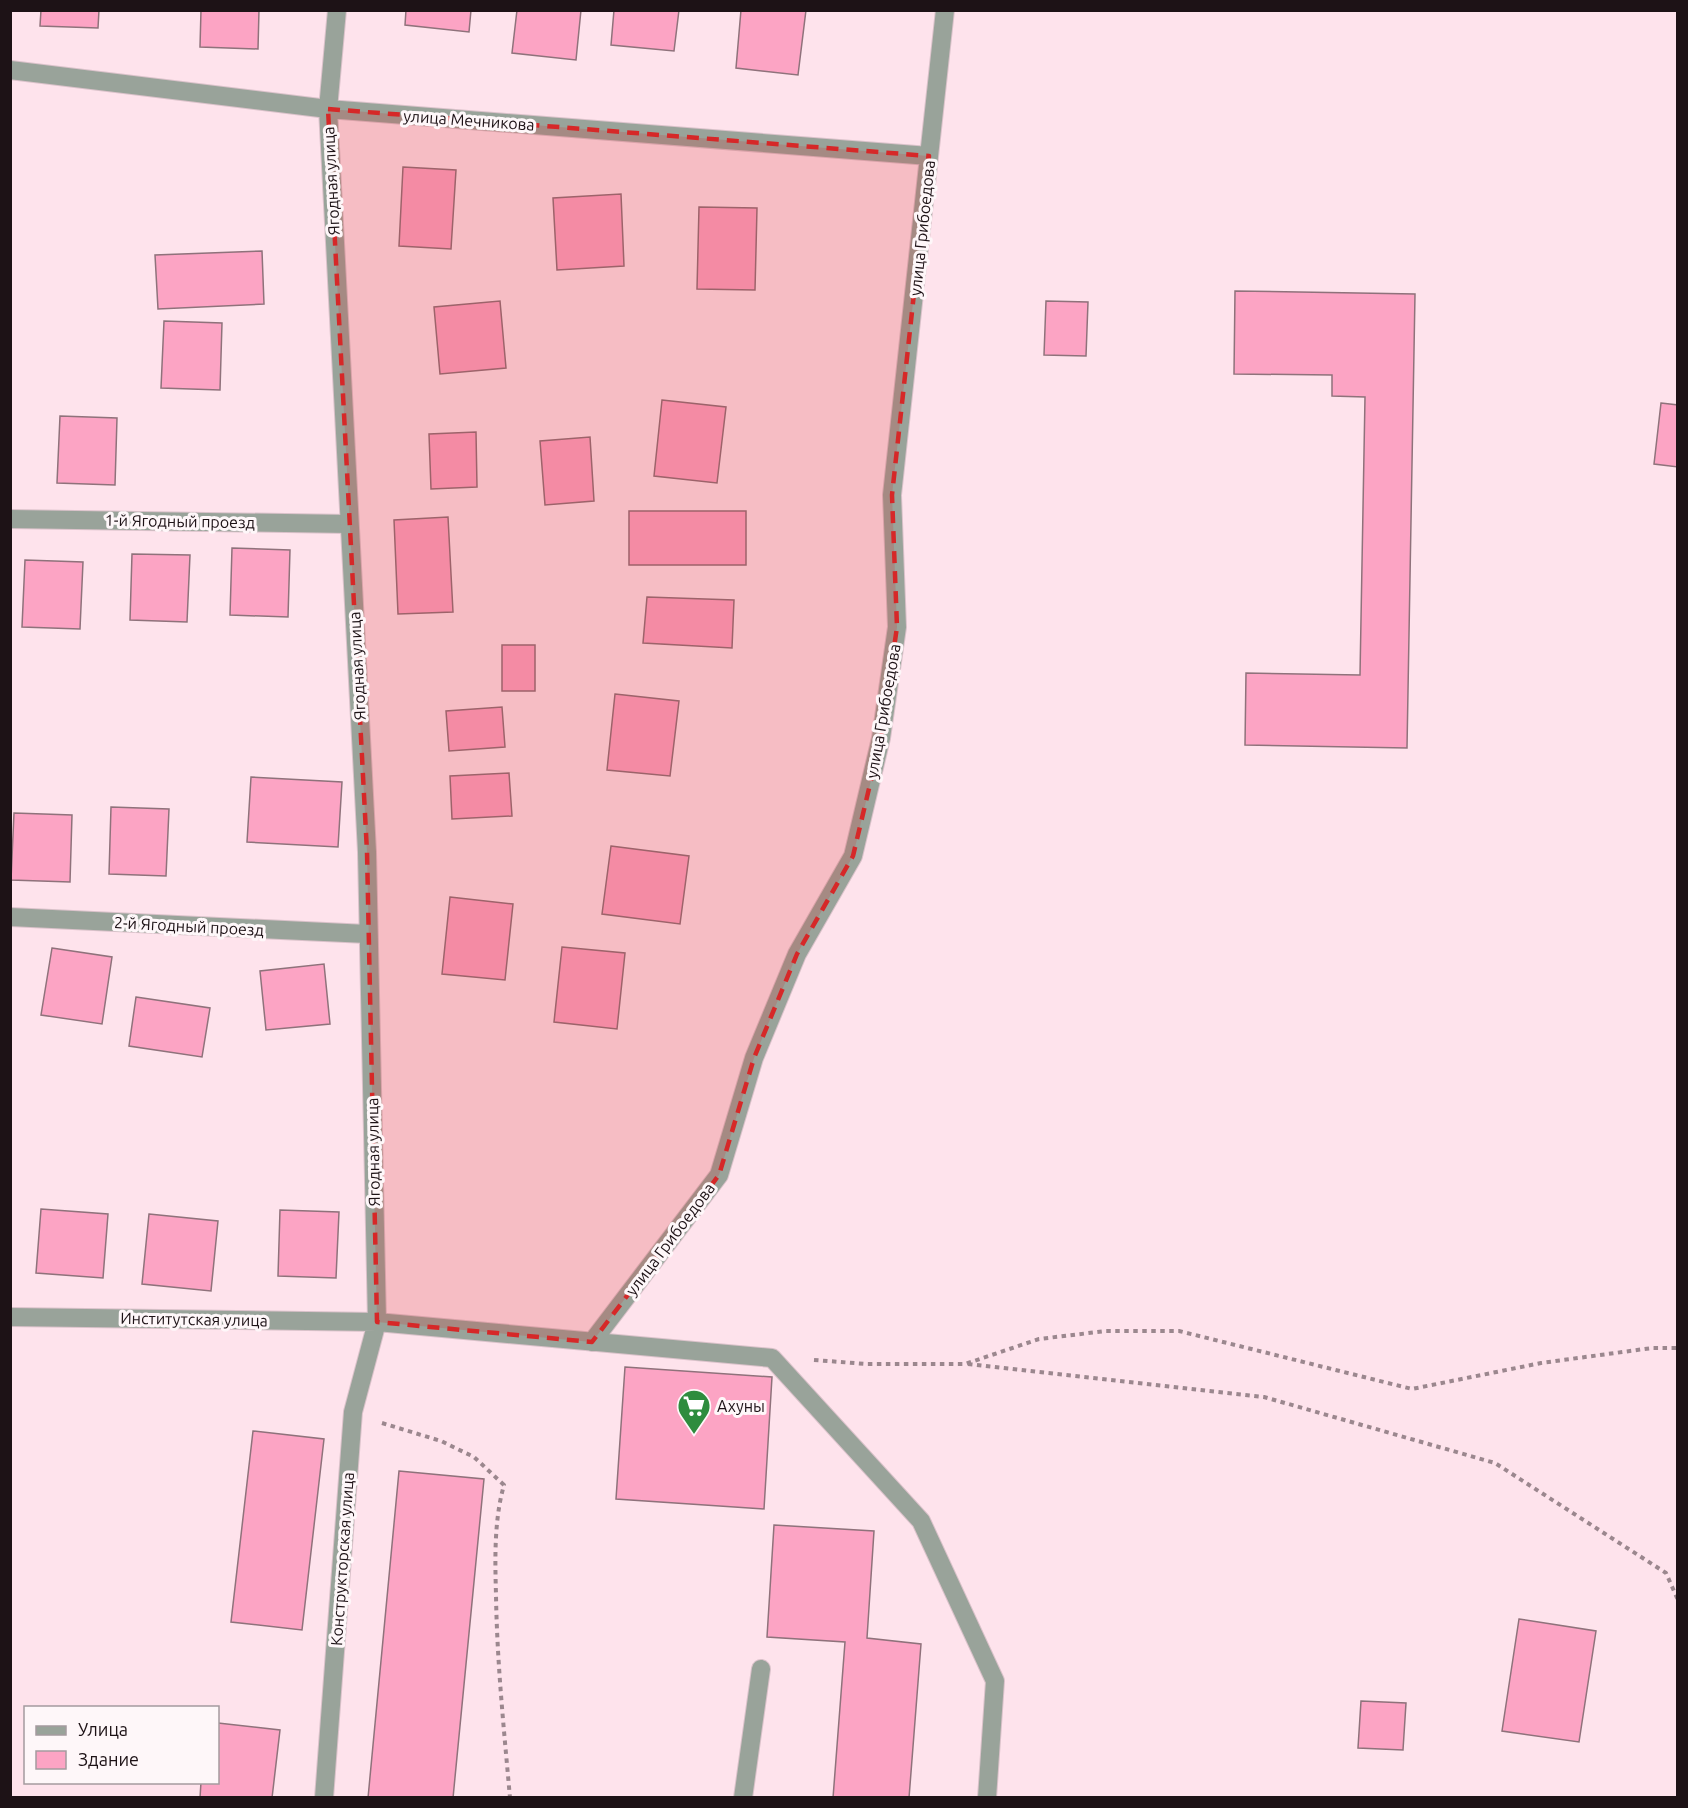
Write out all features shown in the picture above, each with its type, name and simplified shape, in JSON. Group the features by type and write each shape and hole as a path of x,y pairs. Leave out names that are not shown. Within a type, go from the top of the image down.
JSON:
{"street":[{"name":"Ягодная улица","path":"337,10 328,109 367,852 377,1322"},
{"name":"улица Грибоедова","path":"592,1341 719,1175 754,1058 788,975 797,954 853,856 881,738 897,627 892,495 945,10"},
{"name":"улица Мечникова","path":"10,70 328,109 929,156"},
{"name":"1-й Ягодный проезд","path":"10,519 349,524"},
{"name":"2-й Ягодный проезд","path":"10,917 367,934"},
{"name":"Институтская улица","path":"10,1317 377,1322 772,1358"},
{"name":"Конструкторская улица","path":"324,1797 353,1412 377,1322"},
{"path":"772,1358 921,1521 995,1681 987,1797"},
{"path":"743,1797 761,1669"}],"path":[{"path":"965,1364 1039,1339 1106,1331 1179,1331 1412,1389 1541,1364 1652,1348 1677,1348"},
{"path":"772,1358 867,1364 965,1364 1264,1397 1495,1463 1666,1573 1677,1600"},
{"path":"353,1412 441,1441 474,1457 504,1485 499,1503 495,1567 497,1662 510,1797"}],"highlighted area":[{"path":"328,109 929,156 892,495 897,627 881,738 853,856 797,954 754,1058 719,1175 592,1342 377,1322 367,852"}],"building":[{"path":"41,10 99,10 98,28 40,26"},
{"path":"201,10 259,10 258,49 200,47"},
{"path":"406,10 471,10 469,32 405,25"},
{"path":"517,10 581,10 576,60 512,53"},
{"path":"614,10 679,10 674,51 611,45"},
{"path":"741,10 806,10 798,75 736,68"},
{"path":"403,167 456,170 451,249 399,246"},
{"path":"621,194 624,266 557,270 553,198"},
{"path":"699,207 757,208 755,290 697,289"},
{"path":"262,251 264,304 158,309 155,255"},
{"path":"1235,291 1415,294 1407,748 1245,745 1246,673 1360,675 1365,397 1332,396 1332,375 1234,374"},
{"path":"500,301 506,368 440,374 434,307"},
{"path":"1046,301 1088,302 1086,356 1044,355"},
{"path":"164,321 222,323 220,390 161,388"},
{"path":"662,400 726,407 717,483 654,476"},
{"path":"1661,403 1678,405 1678,467 1654,464"},
{"path":"60,416 117,418 115,485 57,483"},
{"path":"476,432 477,487 431,489 429,434"},
{"path":"590,437 594,501 545,505 540,441"},
{"path":"629,511 746,511 746,565 629,565"},
{"path":"448,517 453,612 398,614 394,520"},
{"path":"232,548 290,550 288,617 230,615"},
{"path":"132,554 190,555 187,622 130,620"},
{"path":"25,560 83,562 80,629 22,627"},
{"path":"647,597 734,600 732,648 643,643"},
{"path":"502,645 535,645 535,691 502,691"},
{"path":"615,694 679,701 670,776 607,770"},
{"path":"502,707 505,747 449,751 446,711"},
{"path":"509,773 512,816 452,819 450,776"},
{"path":"251,777 342,782 338,847 247,842"},
{"path":"111,807 169,809 166,876 109,874"},
{"path":"14,813 72,815 70,882 11,880"},
{"path":"611,846 689,856 680,924 602,914"},
{"path":"450,897 513,904 505,980 442,974"},
{"path":"562,947 625,953 617,1029 554,1022"},
{"path":"52,948 112,957 102,1024 41,1015"},
{"path":"324,964 330,1024 266,1030 260,971"},
{"path":"136,997 210,1008 202,1057 129,1046"},
{"path":"41,1209 108,1214 103,1278 36,1273"},
{"path":"280,1210 339,1212 336,1278 278,1276"},
{"path":"149,1214 218,1221 211,1291 142,1284"},
{"path":"625,1367 772,1377 764,1509 616,1499"},
{"path":"253,1431 324,1439 302,1630 231,1622"},
{"path":"399,1471 484,1479 453,1798 368,1798"},
{"path":"774,1525 874,1531 867,1638 921,1644 909,1798 833,1798 845,1642 767,1637"},
{"path":"1519,1619 1596,1631 1579,1742 1502,1731"},
{"path":"1361,1701 1406,1703 1403,1750 1358,1748"},
{"path":"219,1723 280,1730 272,1798 200,1798 201,1784 219,1784"}],"place":[{"name":"Ахуны","path":"694,1435"}]}
